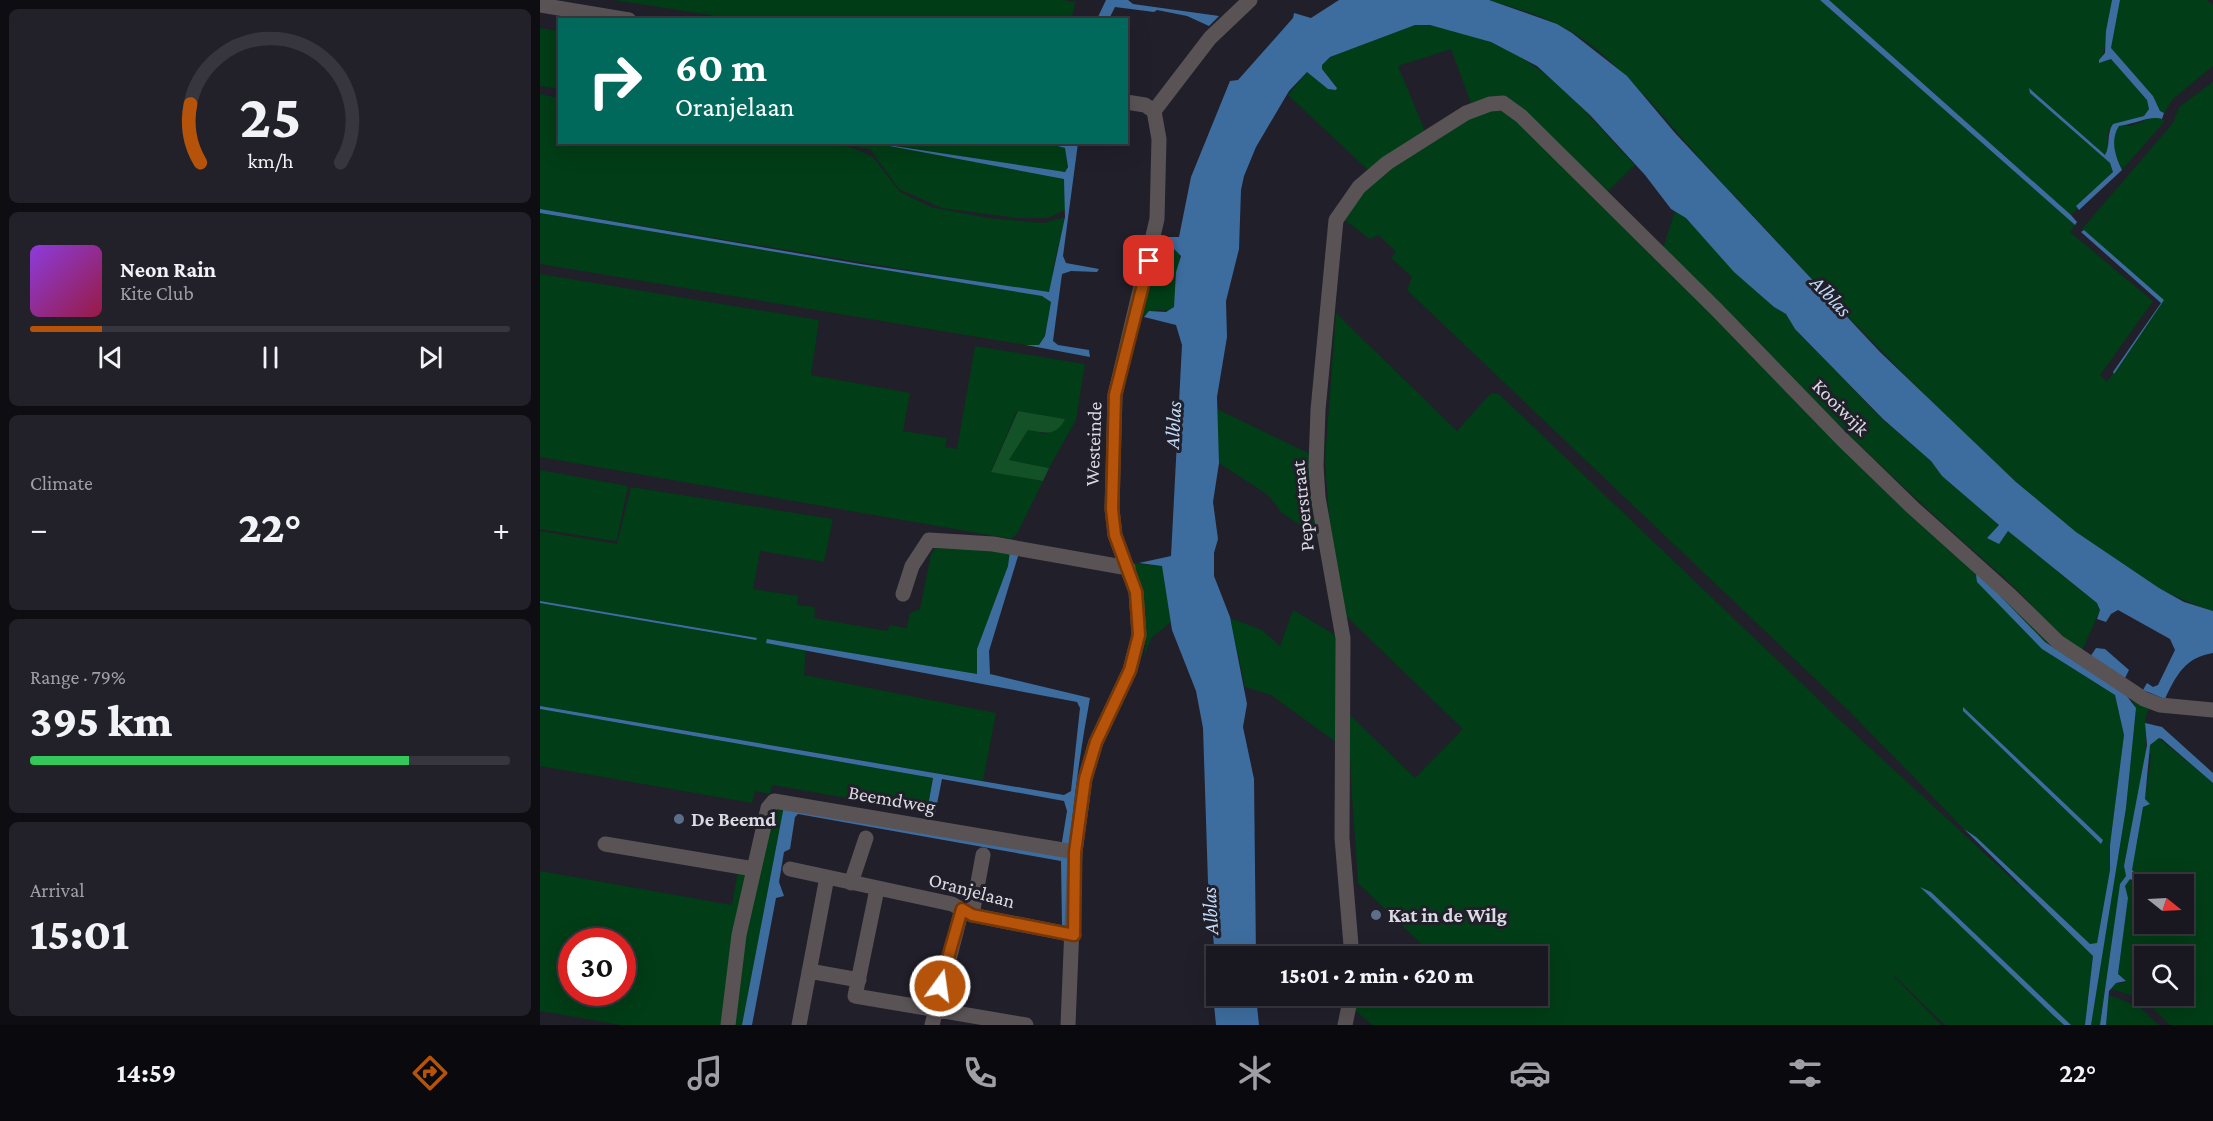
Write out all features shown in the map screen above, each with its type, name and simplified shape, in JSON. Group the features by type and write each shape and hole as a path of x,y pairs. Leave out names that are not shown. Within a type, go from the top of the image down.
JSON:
{"street":[{"path":"1128,102 1145,105 1154,111 1210,38 1250,0"},
{"path":"540,5 617,18"},
{"name":"Kooiwijk","path":"1466,113 1490,104 1503,104 1521,116 1716,309 1842,439 2058,642 2144,699 2160,705 2213,710"},
{"name":"Westeinde","path":"1068,1025 1074,935 1075,852 1088,765 1096,742 1130,670 1139,635 1136,592 1115,535 1112,509 1115,395 1158,219 1159,139 1154,111"},
{"name":"Peperstraat","path":"1351,946 1342,838 1342,638 1318,496 1316,466 1318,410 1336,220 1359,187 1387,163 1466,113"},
{"path":"903,594 912,567 929,540 993,544 1128,568"},
{"name":"Beemdweg","path":"728,1025 739,935 768,808 774,801 1075,852"},
{"path":"851,883 866,838"},
{"path":"605,844 754,869"},
{"path":"932,1025 935,1007 967,912 983,855"},
{"name":"Oranjelaan","path":"790,869 952,904 967,912 1074,935"},
{"path":"799,1025 827,877"},
{"path":"877,889 855,996 935,1007 1026,1025"},
{"path":"809,971 858,980"},
{"path":"1345,1025 1349,1006"}],"green space":[{"path":"614,0 1064,0 1073,2 1076,0 1072,18 729,18"},
{"path":"1489,0 1820,0 2075,225 2070,232 2153,301 2100,375 2107,382 2164,300 2082,229 2173,123 2179,107 2213,82 2213,611 2150,583 2120,564 2033,497 1947,417 1879,348 1713,173 1641,91 1600,53 1557,24"},
{"path":"1829,0 2112,0 2106,42 2100,63 2111,58 2147,100 2149,109 2144,116 2108,131 2108,150 2105,155 2029,89 2030,93 2110,163 2113,172 2076,206 2078,208 2071,215"},
{"path":"2120,0 2207,0 2213,5 2213,66 2173,99 2164,113 2160,111 2153,96 2111,48"},
{"path":"1415,25 1437,26 1458,31 1499,46 1523,59 1544,73 1581,106 1635,165 1607,192 1516,103 1492,96 1471,103 1451,49 1398,66 1425,131 1369,171 1288,95 1307,72 1337,87 1322,69 1322,65 1330,57"},
{"path":"540,28 558,31 558,89 540,86"},
{"path":"540,94 558,98 558,144 837,144 873,157 900,192 931,207 988,218 1044,223 1065,217 1053,270 1052,287 1046,293 540,209"},
{"path":"1481,111 1502,111 1511,115 1979,569 2151,707 2145,721 2144,762 2124,866 2126,876 2120,885 2100,1025 2091,1025 2126,808 2136,708 2132,700 2045,642 2019,615 1976,579 2042,649 2115,695 2124,735 2110,846 2110,870 2097,943 2090,944 1976,837 1964,829 1851,713 1407,290 1412,277 1391,258 1396,252 1379,235 1370,239 1343,219 1355,201 1386,170","holes":["1964,708 2103,840 2101,843 1964,711"]},
{"path":"2156,116 2165,121 2122,170 2114,148 2116,131 2119,126 2131,126"},
{"path":"844,144 880,144 1060,176 1065,179 1065,210 1048,218 1018,218 942,208 899,189 871,150"},
{"path":"885,144 1051,144 1066,148 1067,170 1059,172"},
{"path":"1675,211 1686,218 1748,283 1774,307 1786,314 1795,329 1882,419 1931,461 1942,476 1999,525 1988,537 2003,539 2008,531 2097,603 2100,610 2082,651 2060,634 2011,584 1870,455 1663,248"},
{"path":"540,213 1042,296 1051,302 1045,336 1039,345 1026,345 540,264"},
{"path":"1159,247 1169,247 1180,253 1174,307 1172,311 1157,310 1142,316"},
{"path":"540,274 819,320 811,375 910,393 903,431 947,438 945,447 957,449 975,346 1085,364 1076,420 1049,468 1009,460 1028,430 1046,434 1065,419 1017,411 991,471 1043,481 1018,532 1012,539 540,457"},
{"path":"1336,313 1457,431 1491,393 1499,394 1842,722 2081,942 2093,956 2085,1025 2071,1025 1931,892 1922,888 2064,1025 1945,1025 1887,969 1941,1025 1372,1025 1356,1011 1356,1006 1548,1006 1548,946 1423,946 1358,883 1351,778 1350,715 1415,778 1463,729 1346,616 1329,517 1325,460"},
{"path":"1217,409 1310,454 1318,537 1282,513 1268,495 1219,463"},
{"path":"1018,411 1065,419 1062,425 1054,431 1045,433 1028,430 1009,460 1049,468 1043,481 991,472"},
{"path":"540,470 628,486 617,539 614,541 540,529"},
{"path":"631,487 833,519 824,562 760,551 753,589 798,596 797,605 815,607 814,618 887,631 890,625 907,628 910,613 920,609 931,554 936,548 1010,551 1008,566 977,649 977,674 806,646 804,675 996,713 983,781 540,706 540,603 756,640 756,638 540,601 540,531 617,544"},
{"path":"1133,563 1162,566 1171,622 1151,638 1144,658 1145,610"},
{"path":"1293,610 1335,635 1336,742 1271,695 1245,687 1230,618 1262,630 1280,646"},
{"path":"540,709 933,778 927,812 772,785 770,794 755,791 752,803 540,766"},
{"path":"2159,738 2213,783 2213,1025 2170,1025 2150,1006 2194,1006 2194,946 2134,946 2134,991 2131,990 2134,996 2110,989 2116,983 2124,983 2118,974 2128,898 2125,886 2145,799 2151,755 2148,752 2150,745"},
{"path":"784,806 742,1025 732,1025 736,966 775,807"},
{"path":"738,870 749,873 726,1025 620,1025 540,1011 540,871 732,905"},
{"path":"2109,995 2138,1006 2159,1025 2105,1025"}],"water":[{"path":"1106,0 1128,0 1133,4 1219,16 1209,26 1187,16 1157,10 1154,12 1115,7 1110,18 1097,18"},
{"path":"1339,0 1489,0 1557,24 1572,33 1627,76 1675,133 1880,352 2016,482 2076,532 2159,588 2184,602 2213,611 2213,653 2196,658 2183,668 2165,699 2143,690 2147,683 2153,687 2158,685 2175,650 2170,639 2118,610 2111,614 2106,622 2097,619 2100,610 2097,603 2008,531 1999,544 1987,538 1999,525 1942,476 1931,461 1883,419 1795,329 1786,314 1774,307 1734,272 1686,218 1671,209 1645,175 1590,115 1537,66 1491,42 1430,25 1415,25 1330,57 1322,65 1322,69 1337,88 1336,90 1328,89 1307,72 1289,91 1256,147 1244,176 1241,190 1239,249 1226,301 1227,337 1217,397 1219,463 1213,502 1218,539 1214,553 1214,576 1230,617 1247,704 1243,727 1254,779 1256,946 1214,946 1208,882 1203,728 1196,691 1172,630 1162,566 1139,563 1171,556 1182,345 1176,325 1144,317 1149,311 1166,312 1174,307 1176,272 1181,256 1173,248 1159,247 1161,237 1179,237 1191,177 1230,81 1238,80 1293,18 1294,13 1311,18"},
{"path":"1820,0 1829,0 2071,215 2077,222 2075,225"},
{"path":"2112,0 2120,0 2111,48 2153,96 2160,111 2164,113 2162,119 2152,118 2119,126 2116,131 2114,148 2122,170 2079,210 2076,206 2113,172 2110,163 2030,93 2029,88 2105,155 2113,124 2144,116 2149,109 2147,100 2111,59 2099,63 2105,53 2106,31"},
{"path":"879,144 1065,172 1068,167 1065,148 1051,144 1078,144 1063,256 1066,263 1099,269 1097,272 1071,271 1062,274 1053,341 1058,345 1089,350 1090,357 1026,345 1039,345 1045,336 1051,302 1042,296 540,213 540,209 860,264 1049,292 1065,217 1064,179"},
{"path":"2084,230 2164,300 2114,374 2113,372 2161,303 2081,232"},
{"path":"1010,551 1019,553 989,651 990,674 1090,698 1073,811 1066,925 1062,925 1061,861 798,814 795,817 790,849 784,852 779,882 784,896 776,898 752,1025 742,1025 784,806 1060,854 1067,811 1064,801 942,779 935,814 927,812 933,778 540,709 540,706 1064,795 1071,791 1080,708 1077,702 766,643 767,639 977,674 977,649 1008,566"},
{"path":"1976,575 1980,575 2045,642 2126,695 2136,708 2126,808 2091,1025 2085,1025 2093,956 1964,829 1976,837 2090,944 2097,943 2110,870 2110,845 2124,735 2115,695 2042,649 1977,582"},
{"path":"540,601 757,638 756,640 540,603"},
{"path":"2096,648 2105,649 2129,670 2124,680 2090,657"},
{"path":"1963,707 2103,840 2101,844 1963,711"},
{"path":"2145,723 2162,727 2213,773 2213,783 2162,739 2159,738 2150,745 2145,799 2150,804 2143,807 2132,870 2136,874 2134,874 2134,881 2130,879 2125,886 2128,898 2118,974 2126,981 2116,983 2109,991 2106,1025 2100,1025 2120,884 2126,876 2124,866 2147,745"},
{"path":"1920,887 1931,892 2071,1025 2064,1025 2054,1016"},
{"path":"1214,1006 1257,1006 1259,1025 1216,1025"}],"place":[{"name":"De Beemd","path":"679,819"},
{"name":"Kat in de Wilg","path":"1376,915"}],"route":[{"path":"940,986 962,909 972,915 1074,935 1075,852 1088,765 1096,742 1130,670 1139,635 1136,592 1113,525 1115,395 1149,261"}],"water label":[{"name":"Alblas","path":"1831,296"},
{"name":"Alblas","path":"1173,425"},
{"name":"Alblas","path":"1210,911"}]}
